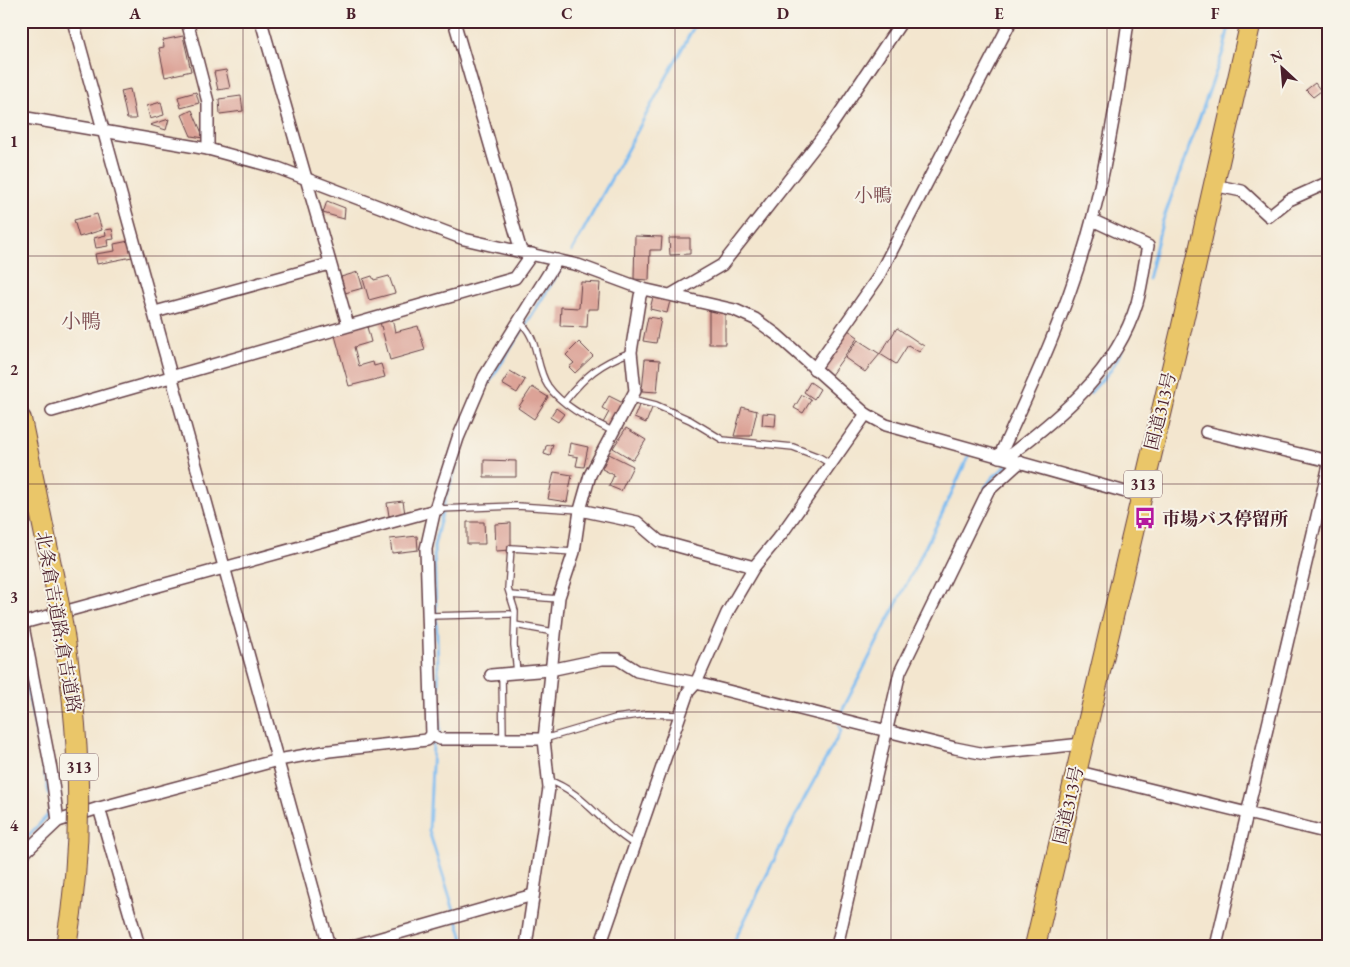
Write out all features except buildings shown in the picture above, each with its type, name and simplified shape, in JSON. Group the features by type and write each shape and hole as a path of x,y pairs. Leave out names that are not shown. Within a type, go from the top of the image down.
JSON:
{"highway":[{"name":"国道313号","path":"1035,946 1251,21"},
{"name":"北条倉吉道路;倉吉道路","path":"21,419 52,590 73,692 78,760 78,853 66,946"},
{"name":"北条倉吉道路;倉吉道路","path":"21,466 52,590 67,703 71,805 66,883 56,946"}],"street":[{"path":"73,21 173,377 328,946"},
{"path":"187,21 208,102 208,149"},
{"path":"261,21 348,325"},
{"path":"52,411 516,278 527,252 454,21"},
{"path":"672,294 722,264 831,126 902,21"},
{"path":"814,369 877,279 1011,21"},
{"path":"1003,458 1073,284 1092,220 1112,132 1128,21"},
{"path":"21,117 208,149 278,168 464,239 527,252 643,289 672,294 735,310 755,319 777,335 866,414 886,424 1140,496"},
{"path":"1213,185 1242,191 1269,216 1289,200 1329,182"},
{"path":"1003,458 1056,420 1096,379 1107,366 1120,343 1137,303 1148,246 1092,220"},
{"path":"436,737 426,549 440,509 458,438 471,404 484,377 557,260"},
{"path":"155,312 330,264"},
{"path":"526,946 549,788 544,738 558,599 574,552 580,510 590,474 635,391 631,352 640,296 643,289"},
{"path":"600,946 688,692 696,683 727,613 754,567 783,532 866,414"},
{"path":"1206,432 1329,461"},
{"path":"837,946 883,731 900,672 984,500 995,484 1020,462"},
{"path":"1216,946 1329,465"},
{"path":"58,821 51,769 22,620 440,509"},
{"path":"580,510 637,522 660,541 754,567"},
{"path":"496,675 550,670 602,659 618,659 637,671 696,683 883,731 985,754 1082,744"},
{"path":"21,856 58,821 99,808 278,760 329,751 427,740 436,737 544,738"},
{"path":"1075,772 1247,815 1329,833"},
{"path":"99,808 139,946"},
{"path":"354,946 533,895"}],"lane":[{"path":"518,321 528,328 547,384 564,402 579,413 614,432"},
{"path":"564,402 579,384 603,363 631,352"},
{"path":"632,399 656,405 690,420 723,440 793,447 831,464"},
{"path":"440,509 517,506 580,510"},
{"path":"517,672 514,646 515,611 510,595 508,565 511,548 574,552"},
{"path":"510,595 558,599"},
{"path":"431,616 510,614"},
{"path":"515,625 554,632"},
{"path":"496,675 502,739"},
{"path":"544,738 615,718 647,714 681,715"},
{"path":"548,780 564,786 583,799 624,838 634,844"}],"waterway":[{"path":"572,251 697,21"},
{"path":"1148,279 1162,223 1224,49 1230,21"},
{"path":"438,735 440,731 434,546 445,501 465,439 485,389 559,272"},
{"path":"1090,393 1111,370 1122,350"},
{"path":"1050,430 1078,404"},
{"path":"841,713 941,516 969,455"},
{"path":"985,488 992,478 1010,463"},
{"path":"21,657 49,795"},
{"path":"732,946 805,797 841,731 839,726"},
{"path":"435,740 433,745 429,831 455,914"},
{"path":"21,844 47,816 52,806"},
{"path":"457,920 465,946"}],"place":[{"name":"市場バス停留所","path":"1145,518"}],"district":[{"name":"小鴨","path":"873,195"},
{"name":"小鴨","path":"81,321"}]}
